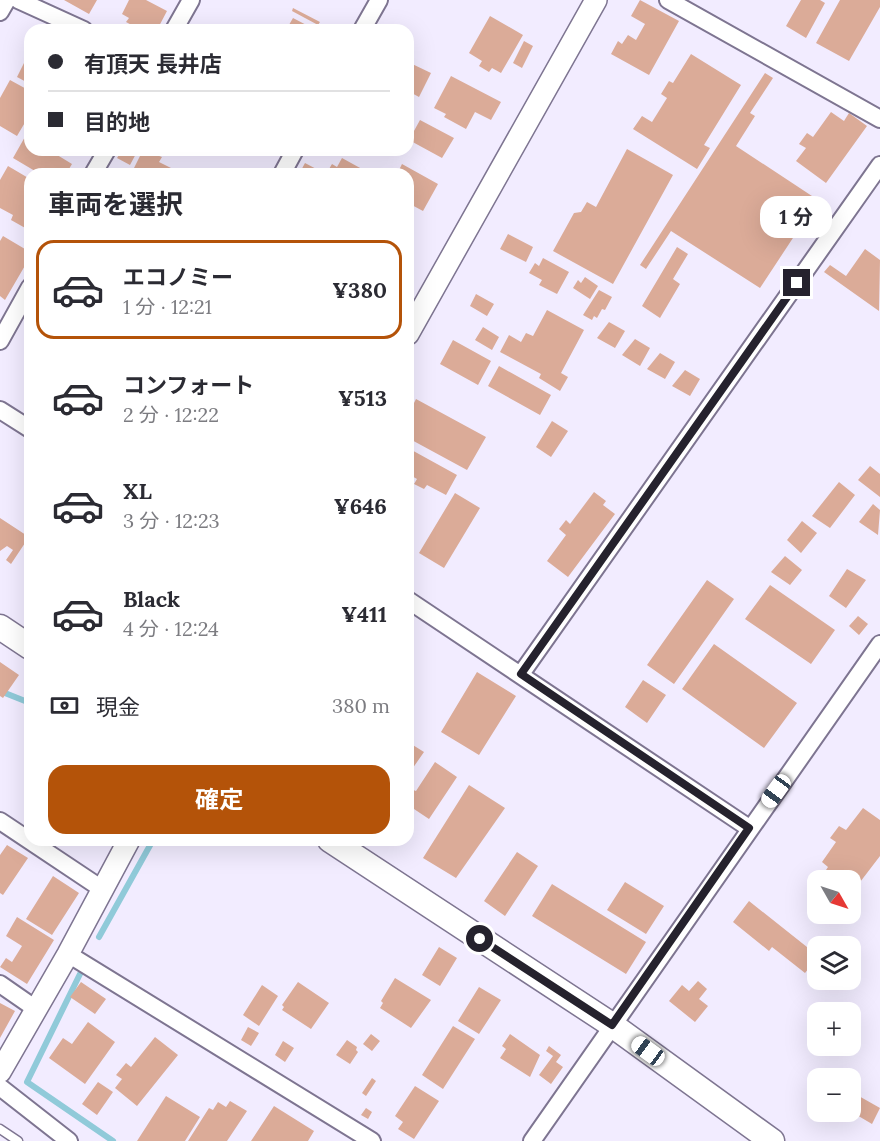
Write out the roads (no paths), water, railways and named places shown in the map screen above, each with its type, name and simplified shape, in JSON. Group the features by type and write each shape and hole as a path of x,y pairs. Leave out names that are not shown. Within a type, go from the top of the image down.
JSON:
{"main road":[{"path":"0,627 24,642"},
{"path":"339,846 612,1025 772,1141"}],"street":[{"path":"0,12 7,0"},
{"path":"18,0 71,24"},
{"path":"177,24 191,0"},
{"path":"365,24 379,0"},
{"path":"414,323 596,0"},
{"path":"668,0 880,119"},
{"path":"521,674 880,165"},
{"path":"0,341 24,298"},
{"path":"0,410 24,425"},
{"path":"414,604 749,828"},
{"path":"532,1141 880,644"},
{"path":"0,820 24,836"},
{"path":"38,846 102,889"},
{"path":"0,1072 68,954 126,846"},
{"path":"68,954 372,1141"},
{"path":"0,984 36,1009"},
{"path":"0,1087 69,1141"}],"lane":[{"path":"0,1129 18,1141"}],"waterway":[{"path":"0,691 24,701"},
{"path":"99,937 150,846"},
{"path":"80,974 27,1082 113,1141"}]}
